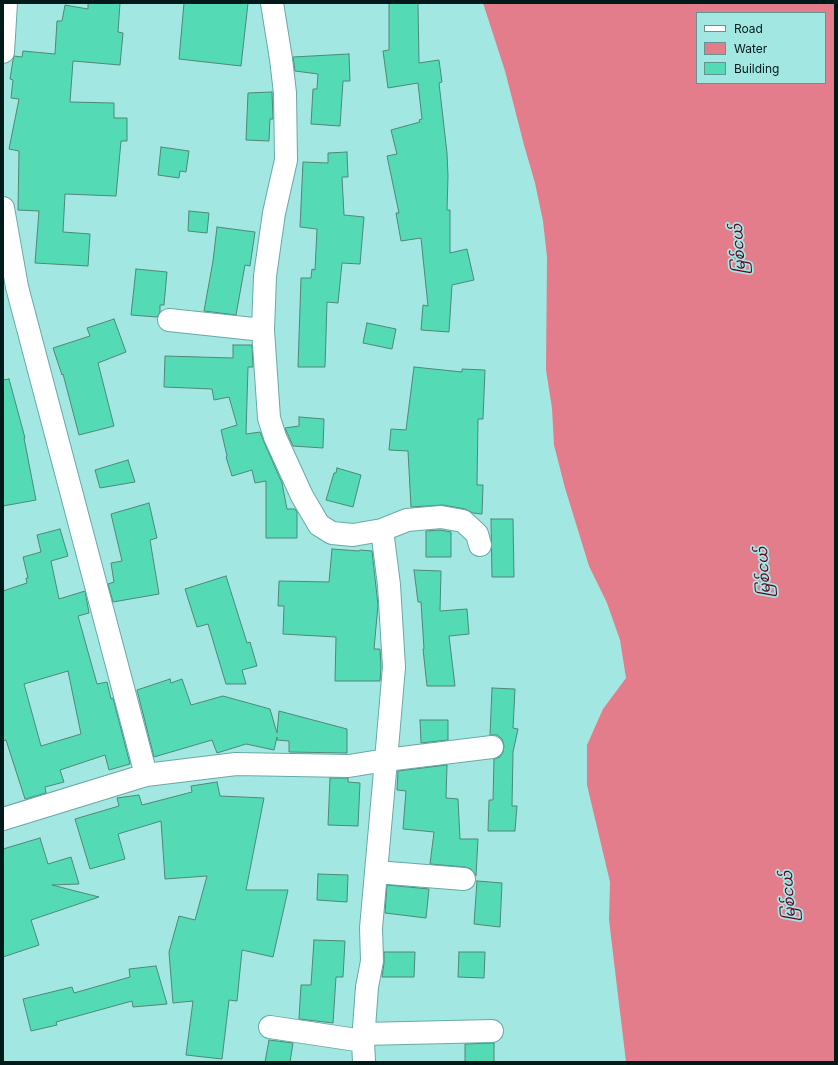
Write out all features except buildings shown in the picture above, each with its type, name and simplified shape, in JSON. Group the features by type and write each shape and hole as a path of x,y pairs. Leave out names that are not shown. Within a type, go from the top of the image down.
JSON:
{"street":[{"path":"3,52 6,3"},
{"path":"272,3 285,92 286,160 274,213 265,276 263,330 269,418 275,437 302,496 320,525 332,533 353,535 382,530 407,520 441,517 463,521 477,534 480,545"},
{"path":"3,208 17,287 146,775"},
{"path":"169,320 263,330"},
{"path":"363,1046 367,987 372,961 371,928 394,667 389,585 382,530"},
{"path":"3,819 146,775 236,764 349,766 492,747"},
{"path":"376,872 464,879"},
{"path":"270,1027 363,1046 492,1031"}],"water":[{"name":"မြစ်ငယ်","path":"483,3 835,3 835,1062 626,1062 609,920 610,882 587,785 587,745 603,709 626,678 620,640 607,603 589,566 565,488 554,445 552,408 546,370 547,257 543,221 535,183 505,71"}]}
